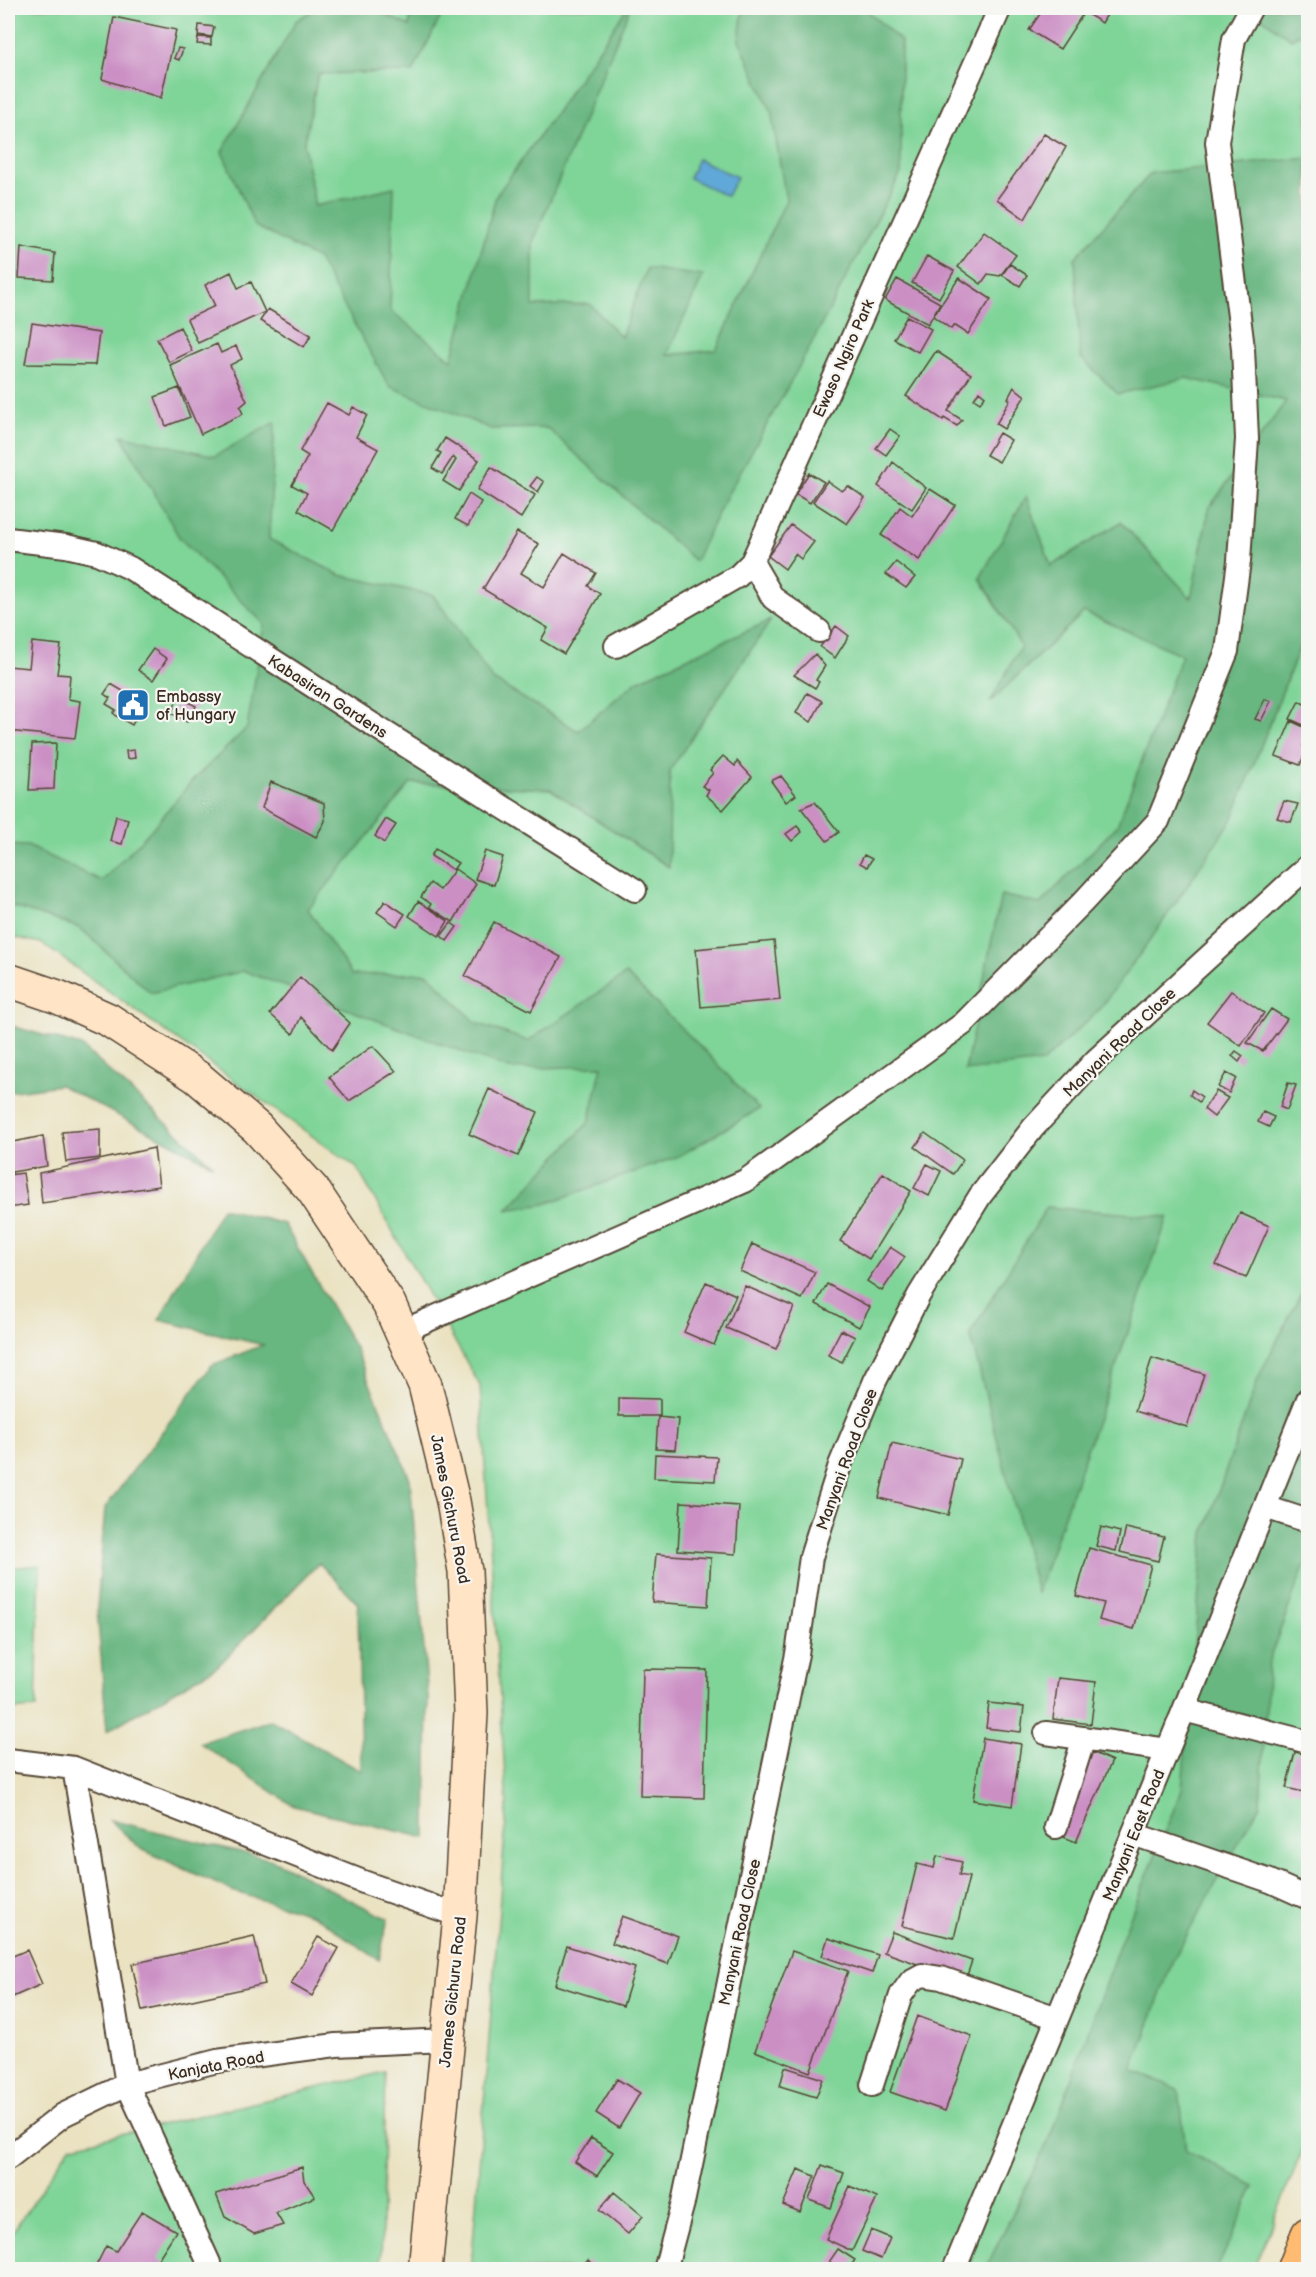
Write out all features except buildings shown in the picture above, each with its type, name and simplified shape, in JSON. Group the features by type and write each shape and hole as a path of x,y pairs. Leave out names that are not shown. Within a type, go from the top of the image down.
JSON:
{"main road":[{"name":"James Gichuru Road","path":"8,980 58,997 109,1020 197,1077 257,1128 313,1190 389,1304 425,1385 453,1502 465,1571 471,1713 460,1916 425,2270"},
{"path":"1294,2270 1308,2234"}],"street":[{"name":"Ewaso Ngiro Park","path":"616,646 738,576 752,562 1000,8"},
{"path":"401,1332 745,1180 963,1024 1083,902 1158,821 1227,651 1239,561 1247,439 1243,348 1217,142 1234,39 1251,8"},
{"name":"Kabasiran Gardens","path":"8,539 66,546 97,553 129,568 635,890"},
{"path":"752,562 773,598 819,632"},
{"name":"Manyani Road Close","path":"666,2270 683,2203 797,1654 811,1557 840,1465 875,1381 919,1295 980,1196 1033,1128 1096,1060 1308,866"},
{"name":"Manyani East Road","path":"954,2270 1168,1750 1308,1399"},
{"path":"1265,1507 1308,1521"},
{"path":"1184,1710 1308,1742"},
{"path":"1046,1733 1168,1750"},
{"path":"1056,1827 1084,1738"},
{"path":"8,1760 74,1768 366,1883 460,1916"},
{"path":"74,1768 127,2084 209,2263"},
{"path":"1133,1834 1270,1881 1308,1898"},
{"path":"872,2085 901,1995 911,1981 922,1975 941,1978 1058,2018"},
{"name":"Kanjata Road","path":"8,2158 63,2115 127,2084 217,2061 336,2045 447,2040"}],"green space":[{"path":"8,8 1308,8 1308,2137 1254,2269 471,2269 507,1807 480,1386 357,1168 41,943 8,936"},
{"path":"316,8 372,8 409,26 412,8 445,8 413,72 318,74 304,145 315,206 394,187 390,310 452,360 496,196 627,8 630,8 533,242 533,306 590,304 621,337 647,268 703,276 667,355 716,350 786,200 771,111 739,40 743,8 864,8 901,41 901,173 805,356 723,503 695,561 547,428 491,429 389,386 318,259 255,226 222,152 296,21"},
{"path":"1248,8 1308,8 1308,29 1291,39"},
{"path":"1308,158 1308,626 1232,820 1151,939 1098,1011 1043,1062 965,1071 1001,895 1040,904 1117,826 1182,655 1084,612 990,702 1021,646 980,578 1026,496 1051,566 1121,522 1191,598 1209,508 1286,401 1186,378 1118,394 1080,357 1075,258 1151,173"},
{"path":"275,422 269,539 340,575 433,595 493,680 578,731 637,681 771,620 670,770 669,867 550,789 411,783 308,909 352,975 427,973 476,1023 528,1041 626,974 705,1051 759,1109 679,1156 545,1204 507,1210 589,1122 602,1066 509,1069 244,971 151,993 80,928 8,905 8,845 28,846 102,881 150,831 193,780 247,728 264,624 179,537 121,435 215,456"},
{"path":"8,1025 81,1046 213,1165 60,1085 8,1092"},
{"path":"1047,1207 1168,1217 1037,1593 970,1334"},
{"path":"222,1208 284,1224 355,1348 410,1479 428,1698 426,1838 294,1806 200,1743 271,1720 361,1771 358,1604 319,1563 218,1666 107,1731 97,1609 105,1508 212,1365 263,1345 159,1320"},
{"path":"1308,1280 1308,1556 1269,1660 1260,1805 1173,1960 1132,2071 1179,2089 1186,2151 1255,2186 1217,2269 985,2270 1053,2131 1119,1945 1182,1789 1204,1533 1259,1376"},
{"path":"40,1565 36,1708 8,1710 8,1568"},
{"path":"110,1820 273,1860 388,1919 379,1960 313,1915 235,1892 141,1849"},
{"path":"385,2072 381,2269 8,2270 8,2239 70,2146"}],"water":[{"path":"698,159 737,177 727,196 689,178"}],"place":[{"name":"Embassy of Hungary","path":"133,705"}]}
